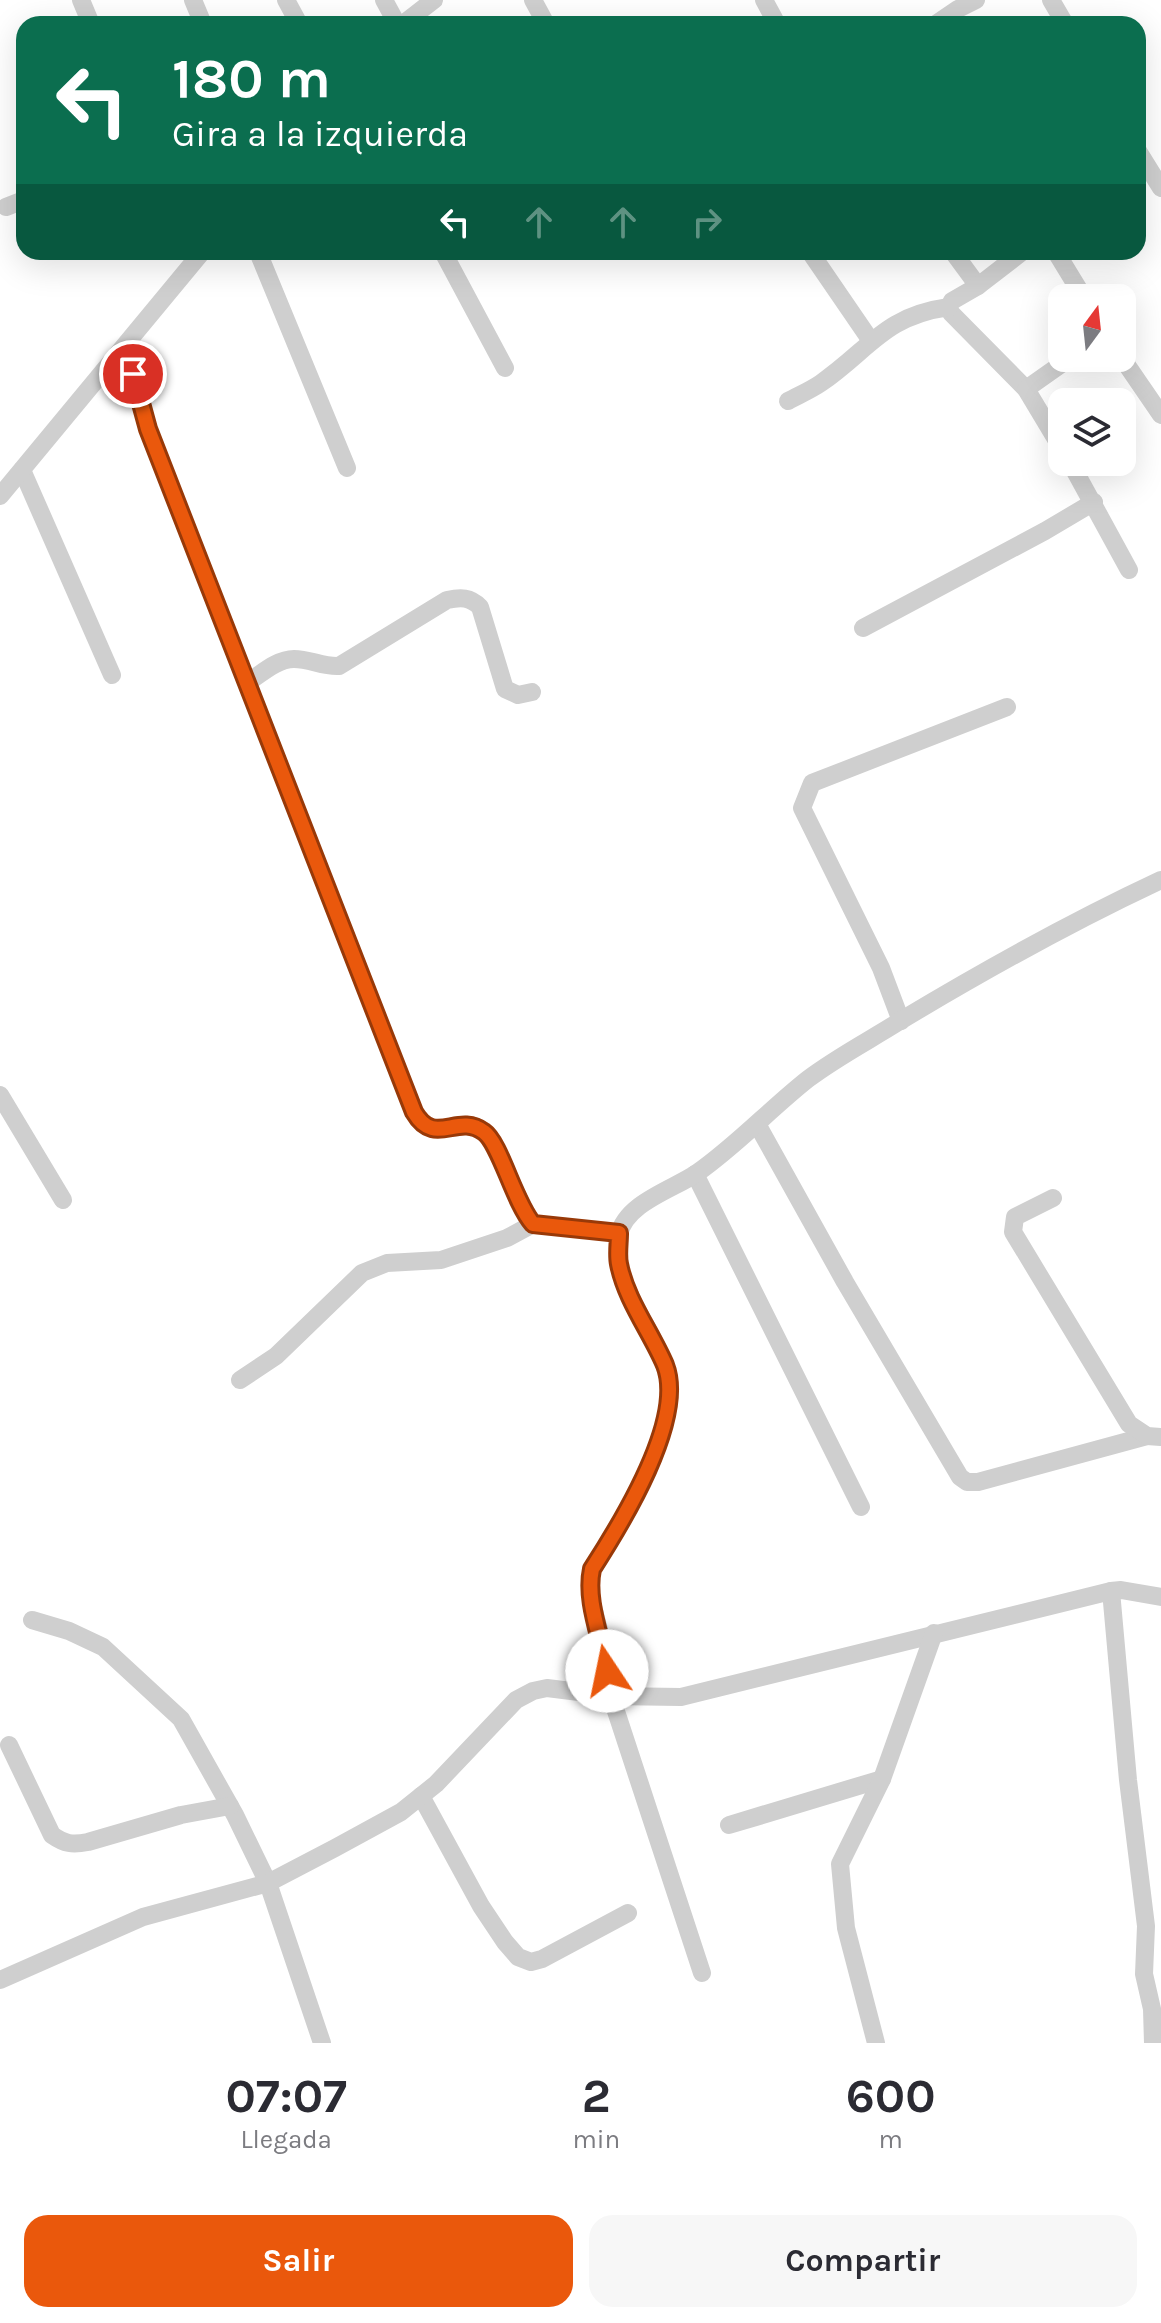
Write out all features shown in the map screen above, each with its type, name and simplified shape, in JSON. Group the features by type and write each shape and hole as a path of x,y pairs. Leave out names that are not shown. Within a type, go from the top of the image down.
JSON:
{"street":[{"path":"411,16 434,0"},
{"path":"948,16 976,0"},
{"path":"1149,169 1161,188"},
{"path":"0,496 125,346 189,260"},
{"path":"261,260 347,468"},
{"path":"447,260 505,368"},
{"path":"815,260 871,341"},
{"path":"959,260 978,286"},
{"path":"1012,260 952,301 949,307 951,313 1026,389 1048,426"},
{"path":"1061,260 1075,284"},
{"path":"788,401 820,384 871,341 906,317 925,310 949,307"},
{"path":"125,346 148,429 414,1112 421,1125 431,1130 468,1125 491,1136 524,1213 533,1224"},
{"path":"1026,389 1050,372"},
{"path":"1132,372 1161,415"},
{"path":"22,470 112,675"},
{"path":"1078,476 1129,570"},
{"path":"863,628 1094,502"},
{"path":"247,683 280,662 293,659 325,667 339,666 447,600 459,597 473,600 480,607 505,689 518,695 532,692"},
{"path":"901,1021 881,968 802,808 805,797 812,783 1007,707"},
{"path":"702,1973 611,1696 603,1645 591,1599 592,1569 628,1512 644,1479 658,1441 670,1386 666,1369 625,1284 618,1262 619,1233 625,1220 648,1200 695,1174 808,1079 901,1021 1056,932 1161,880"},
{"path":"0,1095 63,1200"},
{"path":"757,1124 845,1282 960,1477 967,1482 978,1482 1154,1436"},
{"path":"695,1174 861,1507"},
{"path":"1053,1198 1015,1217 1013,1232 1129,1424 1154,1436"},
{"path":"240,1380 276,1356 362,1273 387,1263 441,1260 507,1238 533,1224 619,1233"},
{"path":"1111,1591 1128,1780 1146,1926 1144,1974 1152,2009 1153,2043"},
{"path":"0,1980 143,1917 268,1883 401,1812 421,1796 516,1700 533,1691 547,1688 611,1696 681,1697 1111,1591 1161,1597"},
{"path":"32,1620 69,1631 103,1647 181,1719 230,1806 268,1883 322,2043"},
{"path":"876,2043 846,1928 840,1864 882,1779 934,1633"},
{"path":"9,1745 52,1835 72,1845 181,1815 230,1806"},
{"path":"729,1825 882,1779"},
{"path":"421,1796 481,1906 518,1957 531,1962 542,1959 628,1913"}],"route":[{"path":"133,374 148,429 421,1125 431,1130 468,1125 491,1136 524,1213 533,1224 619,1233 618,1262 625,1284 656,1345 670,1386 658,1441 644,1479 628,1512 592,1569 591,1599 607,1671"}]}
